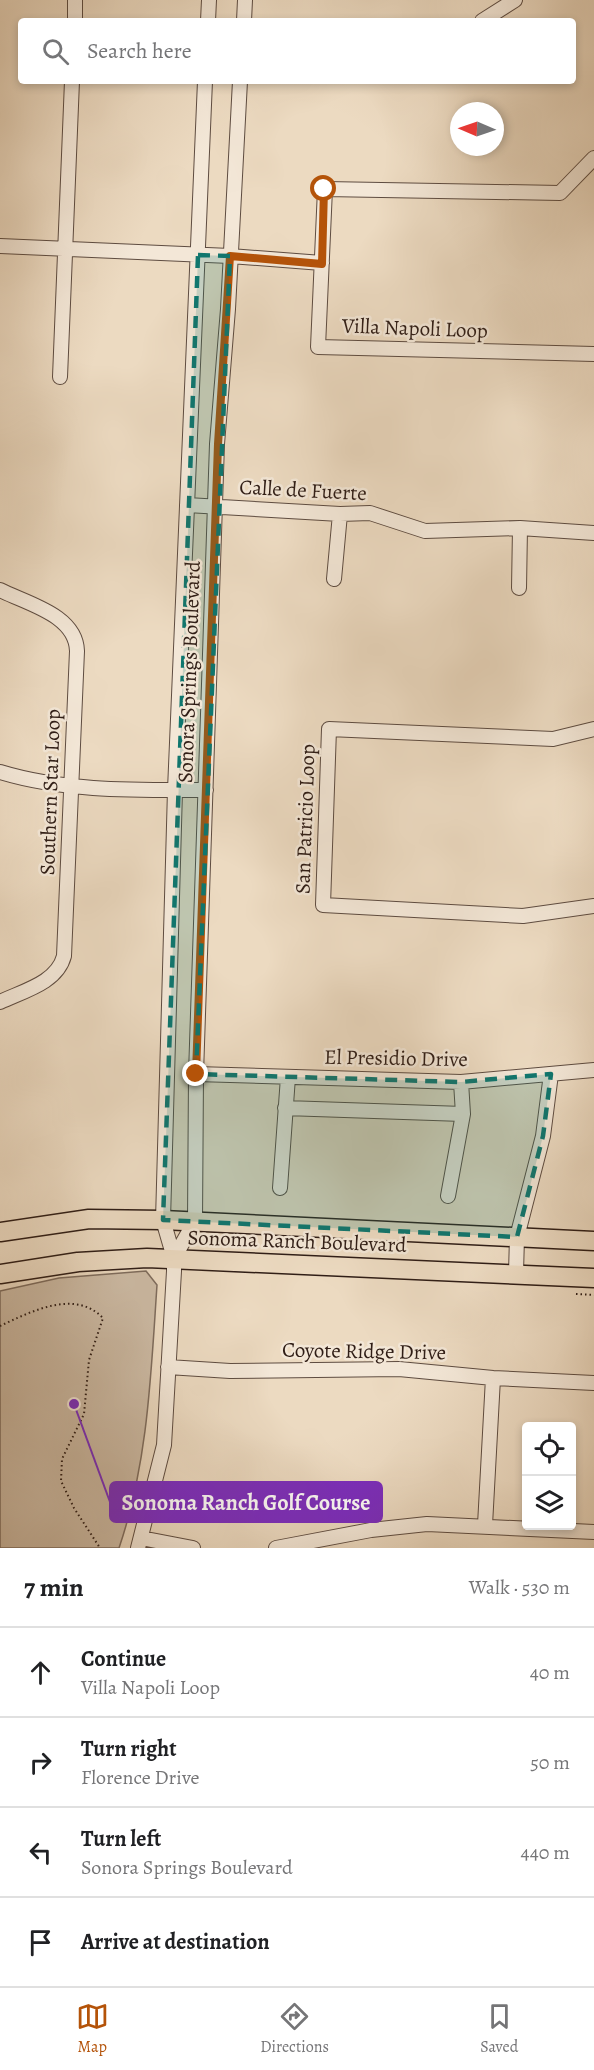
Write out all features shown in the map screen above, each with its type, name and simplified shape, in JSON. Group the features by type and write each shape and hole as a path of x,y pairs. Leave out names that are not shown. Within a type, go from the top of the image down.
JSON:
{"main road":[{"name":"Sonoma Ranch Boulevard","path":"0,1232 89,1219 195,1221 594,1240"},
{"name":"Sonoma Ranch Boulevard","path":"0,1274 98,1260 174,1258 594,1278"}],"street":[{"path":"75,0 75,18"},
{"path":"208,18 209,0"},
{"path":"244,18 245,0"},
{"path":"487,18 515,0"},
{"path":"60,377 72,84"},
{"name":"Sonora Springs Boulevard","path":"140,1543 164,1445 174,1258 163,1220 175,790 205,84"},
{"name":"Sonora Springs Boulevard","path":"174,1258 195,1221 196,1074 215,507 240,84"},
{"name":"Villa Napoli Loop","path":"594,158 560,193 324,189 318,346 594,354"},
{"path":"0,246 230,256 322,264"},
{"name":"Calle de Fuerte","path":"188,505 340,514 370,513 426,531 520,528 594,532"},
{"path":"334,579 340,514"},
{"path":"519,588 520,528"},
{"name":"Southern Star Loop","path":"0,590 63,621 74,633 77,651 62,962 57,972 48,980 0,1002"},
{"name":"San Patricio Loop","path":"594,730 553,739 329,729 323,905 524,916 594,906"},
{"path":"0,772 72,786 206,790"},
{"name":"El Presidio Drive","path":"196,1074 461,1082 594,1070"},
{"path":"516,1273 517,1237 543,1136 551,1074"},
{"path":"280,1188 288,1077"},
{"path":"448,1196 463,1114 461,1082"},
{"path":"285,1108 463,1114"},
{"name":"Coyote Ridge Drive","path":"168,1367 230,1371 399,1369 493,1378 594,1383"},
{"path":"485,1525 493,1378"},
{"path":"276,1548 371,1530 427,1524 594,1532"},
{"path":"140,1543 193,1548"}],"path":[{"path":"0,1326 25,1314 74,1302 93,1307 104,1318 90,1360 84,1414 62,1459 61,1481 74,1508 100,1548"}],"highlighted area":[{"path":"198,255 230,256 196,1074 461,1082 551,1074 543,1136 517,1237 163,1220"}],"shaded area":[{"path":"146,1271 157,1285 147,1418 129,1516 119,1548 0,1548 0,1291 59,1278"}],"place":[{"name":"Sonoma Ranch Golf Course","path":"74,1404"}],"route":[{"path":"196,1074 215,507 230,256 322,264 324,189"}]}
